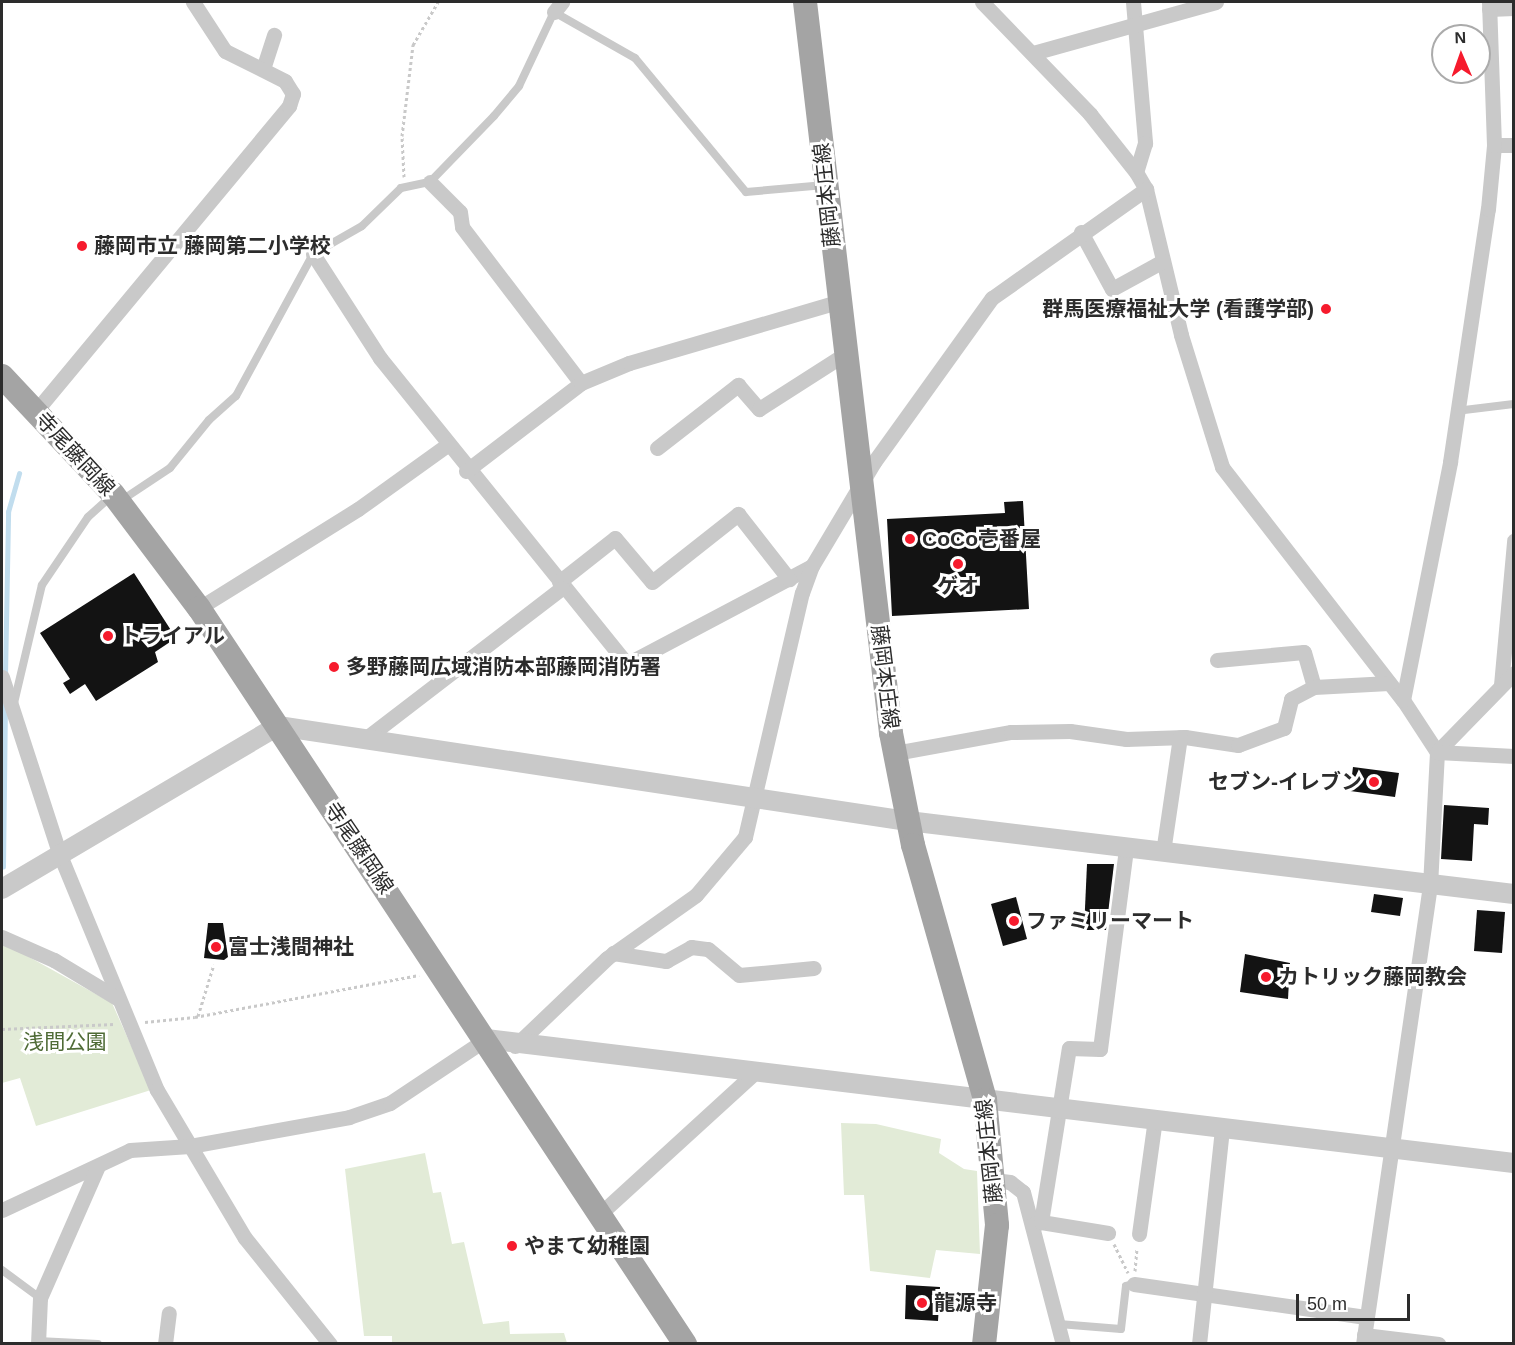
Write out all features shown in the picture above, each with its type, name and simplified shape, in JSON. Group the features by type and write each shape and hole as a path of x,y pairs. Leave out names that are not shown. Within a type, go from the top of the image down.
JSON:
{"main road":[{"name":"藤岡本庄線","path":"805,2 844,354 896,753 908,822 985,1100 997,1225 984,1344"},
{"name":"寺尾藤岡線","path":"2,376 116,497 199,608 602,1212 685,1344"}],"street":[{"path":"35,412 289,106 293,94 285,81 225,51 193,2"},
{"path":"982,2 1033,53 1136,172 1146,189 1163,261 1222,467 1403,700 1437,752 1430,885 1394,1148 1364,1339 1438,1344"},
{"path":"1133,2 1138,22 1145,143 1136,172"},
{"path":"1033,53 1216,2"},
{"path":"1403,700 1456,411 1494,145 1489,5 1514,8"},
{"path":"263,69 274,35"},
{"path":"1494,145 1514,145"},
{"path":"430,182 460,212 462,227 581,383"},
{"path":"515,1046 613,953 696,895 745,837 756,798 784,661 812,566 862,488 874,462 992,298 1081,232 1146,189"},
{"path":"1081,232 1112,289 1163,261"},
{"path":"313,254 380,358 466,471 627,664 812,566"},
{"path":"466,471 581,383 629,363 838,302"},
{"path":"657,448 738,385 759,410 844,354"},
{"path":"199,608 358,508 447,445"},
{"path":"365,739 560,585 615,538 652,582 738,514 789,579"},
{"path":"1500,685 1514,541"},
{"path":"1217,660 1304,652 1314,687"},
{"path":"1437,752 1514,672"},
{"path":"2,677 60,855 126,1024 190,1146 245,1238 330,1344"},
{"path":"896,753 1011,732 1071,731 1126,739 1180,737 1238,745 1284,728 1291,699 1314,687 1389,683"},
{"path":"2,889 278,726 908,822 1514,894"},
{"path":"1163,852 1180,737"},
{"path":"1437,752 1514,756"},
{"path":"1037,1224 1061,1108 1069,1048 1100,1049 1126,848"},
{"path":"2,937 54,960 117,998"},
{"path":"613,953 666,961 691,947 708,949 739,975 814,968"},
{"path":"2,1209 130,1150 190,1146 349,1117 390,1102 486,1039 515,1046 1155,1119 1514,1163"},
{"path":"602,1212 752,1074"},
{"path":"1139,1234 1155,1119"},
{"path":"1199,1344 1222,1127"},
{"path":"38,1342 40,1298 98,1166"},
{"path":"994,1180 1010,1182 1023,1192 1037,1224 1063,1344"},
{"path":"1037,1224 1108,1233"},
{"path":"1134,1284 1366,1317"},
{"path":"165,1344 169,1313"}],"lane":[{"path":"11,707 42,585 88,517 116,497 170,468 209,420 236,396 313,254 362,226 405,188 430,182 519,86 558,7 635,58 746,192 826,185"},
{"path":"1456,411 1514,404"},
{"path":"2,1270 40,1298"},
{"path":"1059,1324 1121,1329 1126,1286 1134,1284"},
{"path":"38,1342 99,1344"}],"path":[{"path":"405,188 402,136 413,45 438,2"},
{"path":"198,1017 214,964"},
{"path":"2,1029 126,1024 198,1017 441,971"},
{"path":"1108,1233 1134,1284"},
{"path":"1134,1284 1139,1234"}],"green space":[{"name":"浅間公園","path":"2,942 112,1003 151,1090 36,1126 20,1078 2,1083"},
{"path":"841,1123 876,1124 941,1139 939,1153 964,1169 977,1171 980,1254 936,1250 930,1278 870,1271 864,1195 844,1195"},
{"path":"425,1153 433,1193 441,1192 452,1244 464,1242 483,1324 509,1321 510,1334 564,1333 567,1343 392,1344 392,1336 364,1336 345,1169"}],"building":[{"name":"ゲオ","path":"1023,501 1029,609 892,616 887,519 1005,513 1004,502"},
{"name":"トライアル","path":"134,573 176,638 155,652 158,662 96,701 85,684 70,694 63,683 70,679 40,633"},
{"name":"セブン-イレブン","path":"1353,767 1399,773 1395,797 1350,791"},
{"path":"1444,805 1489,808 1488,825 1474,824 1472,861 1441,859"},
{"path":"1087,864 1114,864 1106,930 1084,930"},
{"path":"1374,894 1403,898 1400,916 1371,912"},
{"path":"1016,897 1027,939 1003,946 991,904"},
{"path":"1477,910 1505,912 1502,953 1474,951"},
{"name":"富士浅間神社","path":"208,923 223,923 228,957 224,960 204,958"},
{"name":"カトリック藤岡教会","path":"1245,954 1290,963 1288,999 1240,992"},
{"name":"龍源寺","path":"906,1285 940,1287 938,1321 905,1319"}],"waterway":[{"path":"5,675 8,512 19,474"},
{"path":"3,867 5,705"}],"place":[{"name":"藤岡市立 藤岡第二小学校","path":"82,246"},
{"name":"群馬医療福祉大学 (看護学部)","path":"1326,309"},
{"name":"CoCo壱番屋","path":"910,539"},
{"name":"ゲオ","path":"958,564"},
{"name":"トライアル","path":"108,636"},
{"name":"多野藤岡広域消防本部藤岡消防署","path":"334,667"},
{"name":"セブン-イレブン","path":"1374,782"},
{"name":"ファミリーマート","path":"1014,921"},
{"name":"富士浅間神社","path":"216,947"},
{"name":"カトリック藤岡教会","path":"1266,977"},
{"name":"やまて幼稚園","path":"512,1246"},
{"name":"龍源寺","path":"922,1303"}]}
